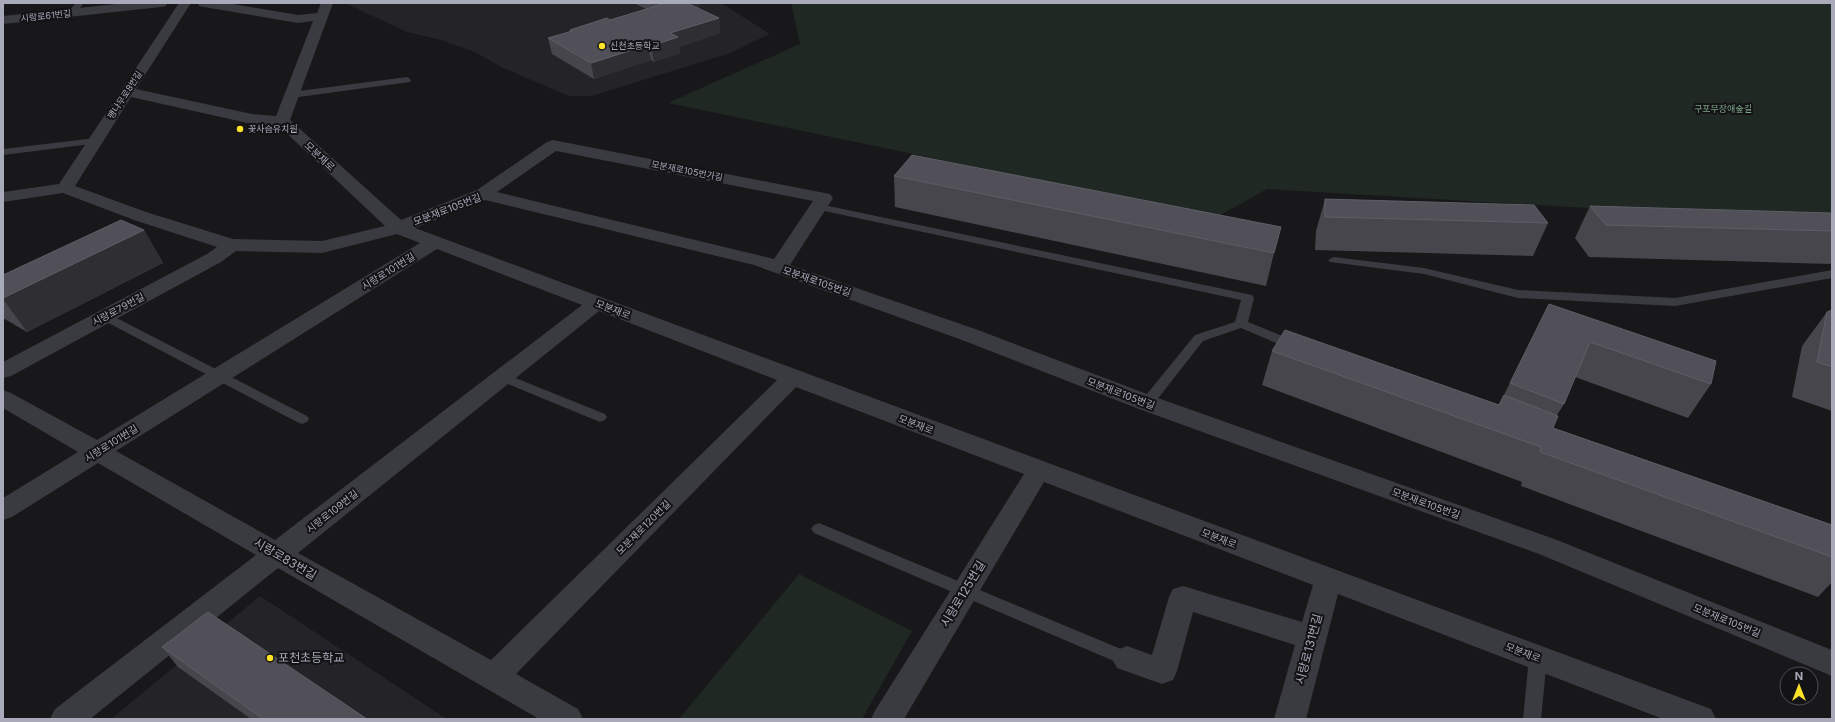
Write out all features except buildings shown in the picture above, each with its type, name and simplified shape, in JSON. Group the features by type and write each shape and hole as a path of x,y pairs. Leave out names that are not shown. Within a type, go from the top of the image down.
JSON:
{"street":[{"name":"시랑로61번길","path":"3,20 161,3"},
{"name":"팽나무로8번길","path":"65,188 185,3"},
{"path":"204,3 298,19 325,9"},
{"path":"127,92 252,119 282,121 325,9"},
{"name":"모분재로","path":"282,121 398,228 1700,719"},
{"name":"모분재로105번가길","path":"483,194 553,145 824,198 819,207"},
{"path":"3,197 65,188 140,216 232,245 322,247 398,228"},
{"name":"모분재로105번길","path":"398,228 483,194 761,261 970,335 1148,403 1548,547 1832,663"},
{"path":"779,267 819,207"},
{"path":"120,226 140,216"},
{"name":"시랑로101번길","path":"3,510 435,242"},
{"name":"시랑로79번길","path":"3,371 214,258 232,245"},
{"name":"시랑로109번길","path":"66,719 597,303"},
{"name":"모분재로120번길","path":"494,677 793,377"},
{"name":"시랑로83번길","path":"3,398 567,719"},
{"name":"시랑로125번길","path":"887,719 1039,470"},
{"name":"시랑로131번길","path":"1290,719 1328,579"},
{"path":"1127,659 1162,671 1183,597 1312,638"}],"lane":[{"path":"71,13 80,3"},
{"path":"292,95 407,80"},
{"path":"3,152 96,141"},
{"path":"819,207 1248,298 1241,324"},
{"path":"1334,260 1424,271 1518,294 1675,302 1832,274"},
{"path":"104,316 302,419"},
{"path":"1148,403 1199,338 1241,324 1307,350"},
{"path":"503,377 600,417"},
{"path":"819,529 1127,659"},
{"path":"1532,719 1538,658"}],"shaded area":[{"name":"신천초등학교","path":"345,3 721,3 770,34 730,53 592,96 569,96 503,68 475,52 441,40 407,32"},
{"name":"포천초등학교","path":"260,596 447,719 111,719"}],"green space":[{"name":"구포무장애숲길","path":"791,3 1832,3 1832,217 1737,217 1267,189 1217,217 668,103 800,44"},
{"path":"799,574 912,631 862,719 679,719"}],"place":[{"name":"신천초등학교","path":"602,46"},
{"name":"꽃사슴유치원","path":"240,129"},
{"name":"포천초등학교","path":"270,658"}]}
